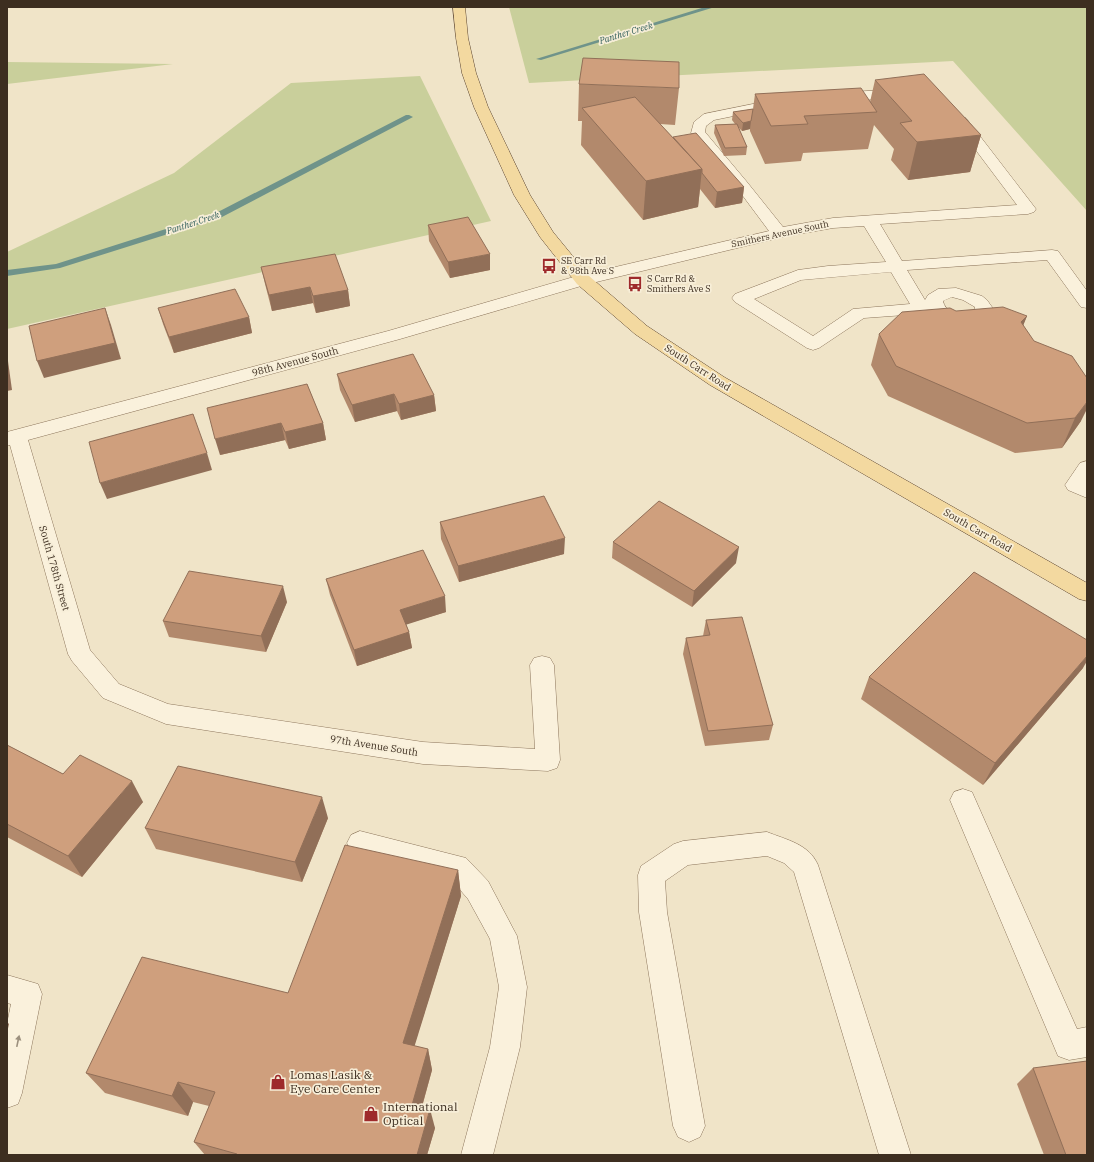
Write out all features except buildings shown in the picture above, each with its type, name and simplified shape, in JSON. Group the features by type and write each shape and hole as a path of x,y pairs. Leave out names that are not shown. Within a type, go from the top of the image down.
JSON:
{"main road":[{"name":"South Carr Road","path":"459,7 462,38 470,74 481,107 522,195 546,234 583,280 641,330 716,381 1087,593"}],"street":[{"path":"821,98 883,94 916,95"},
{"path":"779,233 742,185 698,133 699,125 709,117 766,105 798,101"},
{"name":"Smithers Avenue South","path":"583,280 779,233 833,223 1028,209 960,120 949,111"},
{"path":"869,220 896,266 928,308 859,313 812,344 741,298 798,276 828,271 896,266 1052,255 1087,303"},
{"name":"98th Avenue South","path":"12,437 394,335 583,280"},
{"name":"South 178th Street","path":"12,437 80,654 111,691"},
{"path":"1087,468 1075,485 1087,491"},
{"name":"97th Avenue South","path":"111,691 166,714 423,753 548,760 542,665"},
{"path":"963,800 1069,1045 1087,1042"},
{"path":"360,843 457,867 478,890 503,936 513,987 504,1047 477,1155"},
{"path":"689,1126 653,912 651,875 683,853 767,844 793,854 805,865 895,1155"},
{"path":"7,989 28,994 7,1093"}],"green space":[{"path":"509,7 1087,7 1087,211 953,61 529,83"},
{"path":"7,62 173,64 7,84"},
{"path":"420,76 491,221 7,329 7,252 174,173 291,83"}],"waterway":[{"name":"Panther Creek","path":"539,59 712,7"},
{"name":"Panther Creek","path":"7,273 57,266 219,215 409,117"}],"place":[{"name":"SE Carr Rd & 98th Ave S","path":"549,266"},
{"name":"S Carr Rd & Smithers Ave S","path":"635,284"},
{"name":"Lomas Lasik & Eye Care Center","path":"278,1082"},
{"name":"International Optical","path":"371,1114"}]}
